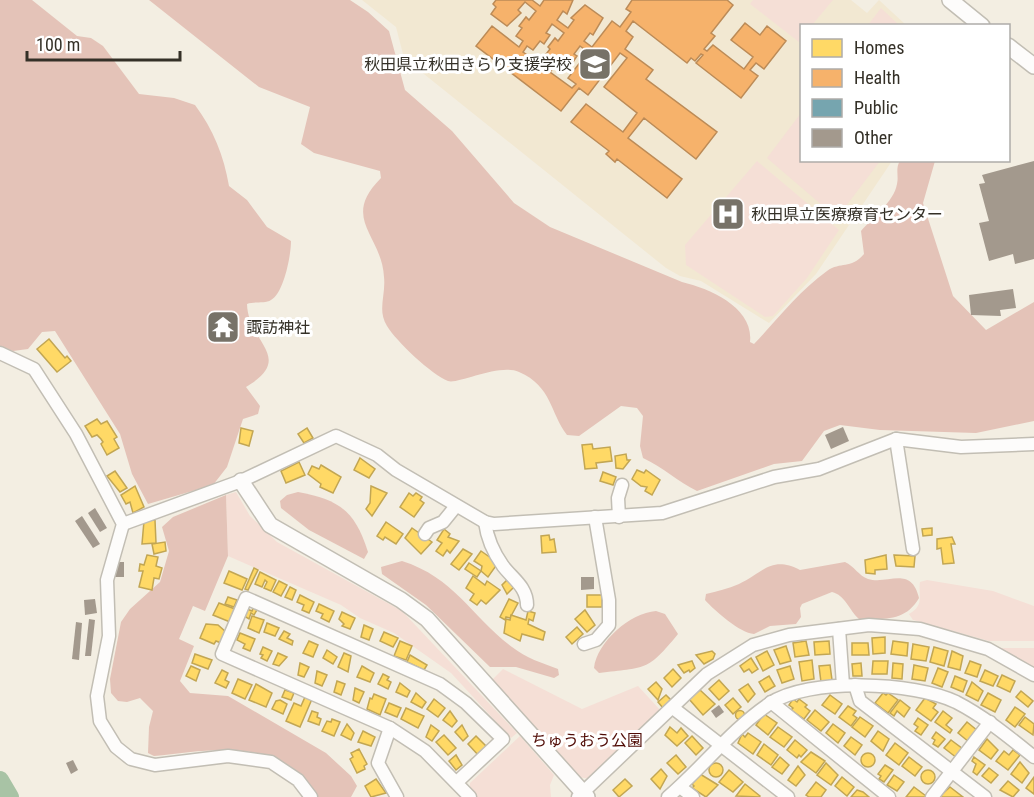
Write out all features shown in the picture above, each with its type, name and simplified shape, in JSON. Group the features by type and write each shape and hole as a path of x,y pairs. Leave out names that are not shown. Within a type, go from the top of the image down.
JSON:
{"street":[{"path":"950,0 980,24"},
{"path":"1010,48 1034,66"},
{"path":"0,353 34,369 76,434 123,524 107,580 109,636 97,696 100,721 116,747 131,759 155,765 228,756 271,762 298,780 311,797"},
{"path":"123,524 241,482 336,436 377,454 396,471 494,525 662,513 774,477 813,470 896,439 961,447 1034,444"},
{"path":"896,439 913,549"},
{"path":"241,482 270,525 401,600 427,619 583,796 707,674 753,645 789,635 869,625 920,628 988,649 1034,675"},
{"path":"620,517 618,498 622,485"},
{"path":"425,534 429,528 443,522 456,506"},
{"path":"584,644 596,640 609,625 609,600 595,517"},
{"path":"485,522 488,539 503,565 527,595 527,605"},
{"path":"457,782 503,739 466,703 440,684 246,598 222,654 390,728 425,751 470,797"},
{"path":"839,629 849,685 860,700 985,797"},
{"path":"669,797 722,745 771,702 810,689 873,685 936,694 990,722 1034,757"},
{"path":"771,702 888,797"},
{"path":"673,708 788,797"},
{"path":"932,797 990,722"},
{"path":"390,728 378,762 397,797"},
{"path":"681,787 693,797"}],"shaded area":[{"path":"0,0 32,0 77,36 91,38 103,46 139,94 174,98 195,105 217,143 229,186 247,200 267,227 291,241 286,273 276,296 269,301 247,304 249,318 269,358 267,367 260,376 246,387 260,406 258,414 243,419 227,467 213,485 148,504 132,474 120,434 55,331 42,332 28,349 13,351 0,346"},
{"path":"149,0 350,0 368,12 389,31 405,90 452,131 514,203 550,227 717,295 738,310 745,319 750,342 754,344 817,279 832,268 850,264 864,254 861,231 892,197 897,184 900,162 935,162 923,203 953,296 986,330 1034,302 1034,421 976,433 880,430 840,425 824,431 802,461 774,464 697,491 643,458 640,446 643,416 637,408 621,406 579,436 567,435 544,392 530,378 519,372 501,370 448,381 433,372 398,340 384,320 382,262 363,216 369,192 381,178 380,171 314,153 301,144 310,107 259,87"},
{"name":"秋田県立医療療育センター","path":"362,0 851,0 867,13 879,0 905,24 800,24 800,162 891,162 816,274 769,323 701,281 680,276 666,268 404,58 396,27"},
{"path":"298,492 325,499 351,517 368,552 364,559 309,530 281,508 280,501 287,495"},
{"path":"226,495 228,556 205,611 193,606 179,639 194,646 180,681 190,693 228,696 326,753 351,776 357,786 351,797 317,797 300,774 284,763 249,752 211,750 154,756 148,753 149,727 153,711 140,698 127,702 118,701 111,693 110,679 121,622 130,609 160,582 169,551 162,527 173,517"},
{"path":"402,561 436,577 517,651 558,669 559,675 554,678 516,667 490,667 426,605 382,574 381,567"},
{"path":"845,562 868,579 905,579 915,588 919,598 907,611 893,618 859,619 844,599 832,592 802,604 801,617 796,624 770,626 754,634 735,626 705,600 706,594 739,584 774,565 782,564 800,570"},
{"path":"656,611 665,614 678,634 659,655 644,666 627,670 599,673 594,668 601,648 616,630 636,617"}],"green space":[{"path":"753,0 833,0 813,24 800,24 799,42 750,4"},
{"path":"881,8 898,24 869,24"},
{"path":"800,114 800,162 879,162 837,218 767,158"},
{"path":"757,161 839,230 807,278 773,316 765,317 686,265 685,245"},
{"path":"236,492 250,516 277,542 402,611 517,733 511,738 451,673 394,633 360,618 341,605 228,556 226,495"},
{"path":"927,580 993,591 1034,606 1034,641 989,641 913,620 909,614 919,604 920,582"},
{"path":"997,648 1034,648 1034,670"},
{"name":"ちゅうおう公園","path":"503,669 582,709 638,686 662,712 592,779 577,777 490,682"},
{"path":"520,736 554,775 550,785 551,797 476,797 470,790 470,783"}],"building: Homes":[{"path":"49,339 65,358 67,356 71,361 57,372 37,349"},
{"path":"97,419 101,424 107,421 117,437 114,439 119,448 107,455 101,439 97,435 92,437 85,426"},
{"path":"241,428 253,431 249,446 239,443"},
{"path":"307,428 313,438 304,443 298,434"},
{"path":"592,444 593,449 610,447 612,461 596,463 597,468 585,469 582,445"},
{"path":"626,454 627,460 630,460 623,469 616,468 615,456"},
{"path":"360,458 375,469 369,478 354,470"},
{"path":"299,462 305,475 286,483 281,471"},
{"path":"321,465 341,477 333,493 320,487 321,484 308,474 312,466 319,469"},
{"path":"637,470 644,473 646,470 660,480 652,495 645,491 647,487 641,486 632,479"},
{"path":"115,471 127,488 120,492 107,476"},
{"path":"603,472 616,477 613,485 600,481"},
{"path":"135,486 144,507 133,513 130,502 126,504 121,495"},
{"path":"371,486 387,493 372,516 366,509 370,503"},
{"path":"409,493 413,496 416,493 422,497 420,500 424,503 414,517 400,507"},
{"path":"155,520 156,543 142,544 144,521"},
{"path":"386,522 403,534 396,544 385,537 383,540 377,536"},
{"path":"412,528 432,542 421,554 405,538"},
{"path":"932,528 932,535 923,536 922,529"},
{"path":"444,529 450,534 448,537 459,541 450,553 447,550 443,556 436,551 442,543 437,540"},
{"path":"549,535 550,540 554,539 556,552 542,553 541,536"},
{"path":"952,537 955,544 951,544 954,563 943,564 941,548 937,549 937,539"},
{"path":"165,542 166,551 154,554 152,544"},
{"path":"463,549 472,554 459,570 451,564"},
{"path":"481,551 498,563 488,577 481,571 482,566 474,561"},
{"path":"147,555 158,557 156,566 162,568 159,579 154,578 152,590 139,587 143,571 139,571 140,564 144,565"},
{"path":"886,555 887,569 875,570 875,574 866,573 865,560"},
{"path":"894,555 915,556 914,567 896,566"},
{"path":"469,563 481,571 477,577 465,569"},
{"path":"254,568 258,570 248,590 245,589"},
{"path":"229,571 247,579 242,590 224,583"},
{"path":"260,572 276,580 271,591 264,588 267,582 265,580 262,587 255,584"},
{"path":"473,576 485,585 487,581 500,590 486,604 481,600 477,605 470,600 474,594 466,588"},
{"path":"509,578 516,585 507,594 502,585"},
{"path":"279,581 287,585 281,596 273,592"},
{"path":"290,587 296,590 292,600 285,597"},
{"path":"300,595 314,602 309,613 302,610 304,605 297,602"},
{"path":"587,595 602,595 602,607 587,607"},
{"path":"228,597 237,600 234,607 225,604"},
{"path":"509,599 518,603 510,618 506,617 505,620 500,617"},
{"path":"219,603 235,609 230,622 213,615"},
{"path":"319,604 334,611 329,622 321,618 323,614 316,611"},
{"path":"254,606 258,608 254,615 251,613 249,619 244,616 247,609 252,611"},
{"path":"585,610 595,625 587,632 575,619"},
{"path":"528,611 535,613 533,621 529,619 528,624 545,632 543,640 522,634 520,641 504,633 506,619 510,620 511,615 526,620"},
{"path":"342,612 355,618 350,629 342,626 344,624 339,619"},
{"path":"252,616 264,620 259,633 248,628"},
{"path":"267,623 279,628 275,636 264,632"},
{"path":"206,624 218,625 226,632 221,643 216,641 214,644 200,638"},
{"path":"364,625 373,629 369,640 361,637"},
{"path":"577,627 583,634 572,644 566,637"},
{"path":"284,631 290,634 287,638 293,641 292,645 279,639"},
{"path":"384,632 398,638 393,647 380,641"},
{"path":"240,633 255,639 250,651 243,648 245,644 237,640"},
{"path":"885,637 885,653 873,654 872,638"},
{"path":"309,641 318,645 313,657 303,653"},
{"path":"400,641 412,646 406,660 394,656"},
{"path":"806,641 809,655 795,657 793,643"},
{"path":"829,641 830,654 815,655 814,642"},
{"path":"893,641 908,643 907,656 891,654"},
{"path":"852,643 868,643 869,655 852,655"},
{"path":"913,644 929,647 926,661 911,659"},
{"path":"786,646 791,661 780,664 774,650"},
{"path":"263,647 272,651 267,661 261,658"},
{"path":"934,647 948,651 944,666 930,662"},
{"path":"327,650 337,657 333,664 323,658"},
{"path":"712,651 715,654 713,659 704,664 696,655"},
{"path":"767,651 774,665 763,671 756,657"},
{"path":"952,651 963,656 960,670 948,667"},
{"path":"278,653 287,657 279,666 273,664"},
{"path":"344,653 351,656 348,672 338,667"},
{"path":"195,654 212,660 208,669 192,663"},
{"path":"410,655 427,665 424,670 407,662"},
{"path":"751,658 758,669 752,673 749,669 744,672 740,666"},
{"path":"812,660 814,679 802,681 799,662"},
{"path":"692,661 695,668 690,672 689,670 684,673 678,665"},
{"path":"873,661 888,661 887,674 872,674"},
{"path":"970,661 981,665 977,677 965,673"},
{"path":"300,663 309,667 304,677 298,675"},
{"path":"861,663 862,676 853,676 852,664"},
{"path":"893,663 903,664 902,679 892,678"},
{"path":"830,665 832,680 821,682 819,666"},
{"path":"914,665 928,668 925,681 912,679"},
{"path":"191,666 200,670 196,681 186,676"},
{"path":"362,666 374,673 370,682 357,677"},
{"path":"790,666 794,679 782,683 777,670"},
{"path":"938,668 948,672 942,687 932,683"},
{"path":"673,669 681,678 672,687 664,678"},
{"path":"222,670 228,673 225,680 229,682 226,688 215,683"},
{"path":"985,670 998,676 993,686 980,681"},
{"path":"317,671 327,675 322,686 315,683"},
{"path":"383,674 389,677 387,680 391,682 388,689 378,684"},
{"path":"1002,675 1015,681 1010,692 997,686"},
{"path":"769,676 775,686 765,692 759,682"},
{"path":"955,676 967,681 963,692 951,687"},
{"path":"238,679 252,685 245,699 232,693"},
{"path":"719,680 729,691 719,700 709,689"},
{"path":"337,681 345,684 341,695 334,692"},
{"path":"656,682 662,689 658,700 648,689"},
{"path":"972,682 983,691 978,701 966,695"},
{"path":"400,683 410,691 407,697 396,692"},
{"path":"256,684 272,693 266,707 249,700"},
{"path":"748,684 755,694 748,702 739,690"},
{"path":"355,688 364,692 359,703 353,700"},
{"path":"285,690 294,693 291,700 282,697"},
{"path":"700,690 715,704 703,715 689,699"},
{"path":"1021,691 1033,701 1028,707 1016,697"},
{"path":"416,693 426,702 422,708 411,702"},
{"path":"883,693 886,695 888,693 898,700 888,713 875,703"},
{"path":"988,693 1001,700 995,712 981,705"},
{"path":"374,694 386,699 380,715 367,709 370,698 372,699"},
{"path":"666,695 672,701 663,708 658,702"},
{"path":"830,695 842,704 835,714 822,705"},
{"path":"305,697 312,699 300,727 286,721 294,703 301,706"},
{"path":"733,698 741,707 733,714 725,705"},
{"path":"925,698 936,704 933,708 938,712 931,721 916,710"},
{"path":"434,699 445,708 438,717 427,709"},
{"path":"793,699 797,702 799,699 807,705 805,707 810,711 804,719 791,710 793,708 789,705"},
{"path":"280,700 287,704 283,714 272,709 276,701"},
{"path":"900,700 910,708 904,717 897,711 894,716 890,713"},
{"path":"389,703 401,708 397,717 385,712"},
{"path":"848,706 856,711 853,715 857,718 851,726 839,717"},
{"path":"1015,707 1025,714 1015,727 1006,720"},
{"path":"406,708 424,716 418,728 401,719"},
{"path":"815,710 829,722 821,731 807,720"},
{"path":"312,711 318,713 317,717 321,719 319,725 308,721"},
{"path":"450,711 457,721 452,727 443,720"},
{"path":"740,711 744,715 740,719 736,715"},
{"path":"943,711 952,718 946,725 952,730 950,733 935,722"},
{"path":"764,714 777,723 768,735 756,725"},
{"path":"860,717 873,726 865,737 852,727"},
{"path":"1025,717 1034,724 1033,735 1019,725"},
{"path":"918,718 928,725 921,735 915,731 918,727 914,724"},
{"path":"332,719 340,722 334,736 322,731 327,721 331,722"},
{"path":"967,722 978,731 969,742 958,733"},
{"path":"347,724 354,733 351,740 341,735"},
{"path":"833,724 845,733 838,743 826,733"},
{"path":"431,725 439,731 432,741 426,737"},
{"path":"462,725 468,736 463,741 455,732"},
{"path":"670,727 677,733 681,728 688,736 677,746 665,735"},
{"path":"778,727 792,737 784,747 770,737"},
{"path":"363,731 375,737 371,746 358,742"},
{"path":"878,731 889,739 883,751 871,741"},
{"path":"936,732 945,739 938,747 933,744 935,740 932,738"},
{"path":"748,733 761,742 753,754 738,743 742,734 745,737"},
{"path":"444,735 456,748 448,755 436,742"},
{"path":"476,736 488,748 479,756 468,744"},
{"path":"692,736 703,748 696,755 685,743"},
{"path":"851,737 862,745 855,755 844,746"},
{"path":"987,739 998,750 991,759 979,750"},
{"path":"795,740 807,750 797,758 787,750"},
{"path":"951,740 963,749 957,758 944,748"},
{"path":"895,743 908,753 899,765 886,755"},
{"path":"764,744 778,755 771,765 757,755"},
{"path":"359,749 367,764 364,766 365,769 357,773 350,759 353,757 351,753"},
{"path":"1013,750 1020,755 1008,770 996,761 1004,751 1009,755"},
{"path":"811,752 825,761 816,773 801,762"},
{"path":"865,753 871,753 875,760 871,767 865,767 861,763 861,757"},
{"path":"456,755 462,765 456,770 449,761"},
{"path":"676,755 686,767 678,774 667,763"},
{"path":"780,757 789,765 782,774 772,767"},
{"path":"909,757 922,767 915,776 902,766"},
{"path":"974,757 985,765 977,775 973,772 976,764 972,761"},
{"path":"1020,762 1029,773 1022,783 1011,774"},
{"path":"713,763 719,763 723,770 719,777 713,777 709,773 709,767"},
{"path":"826,763 838,775 831,785 817,775"},
{"path":"885,765 893,770 884,782 879,779 881,776 878,774"},
{"path":"798,766 805,775 796,786 788,780"},
{"path":"989,768 998,775 991,783 982,776"},
{"path":"661,769 667,776 660,789 651,779"},
{"path":"729,770 743,782 733,792 719,782"},
{"path":"925,770 931,770 935,777 931,784 925,784 921,780 921,774"},
{"path":"700,774 718,785 706,797 692,788 694,786 692,784"},
{"path":"894,775 904,782 897,791 887,785"},
{"path":"842,777 854,787 847,796 835,786"},
{"path":"1034,777 1034,794 1026,788"},
{"path":"376,779 386,793 371,797 365,786"},
{"path":"625,779 632,786 619,797 613,790"},
{"path":"1008,781 1019,790 1013,797 1000,790"},
{"path":"816,782 826,790 821,797 809,797 806,795"},
{"path":"745,784 760,796 736,796"},
{"path":"914,787 926,796 906,797"},
{"path":"950,787 963,797 939,797"},
{"path":"857,790 863,792 869,797 851,797"}],"building: Health":[{"path":"496,0 532,0 540,6 544,0 573,0 567,14 563,11 557,20 568,28 574,20 571,18 585,5 603,18 593,35 590,33 584,41 592,47 612,21 620,27 631,12 626,9 632,0 727,0 733,5 711,33 715,36 704,49 707,51 713,45 744,69 753,57 731,40 745,23 760,35 767,26 786,41 764,69 756,63 750,70 758,76 741,98 696,63 703,55 701,54 695,61 691,58 687,63 633,21 626,31 633,37 625,49 653,70 646,79 717,132 696,159 644,118 628,138 682,179 667,198 617,159 615,162 606,154 609,151 571,122 586,104 623,132 637,113 604,87 627,58 620,53 588,95 579,88 561,111 476,46 492,26 519,47 523,41 516,36 522,28 519,26 526,17 529,20 536,11 525,2 518,10 521,13 507,26 491,14 496,7 493,4","holes":["552,24 564,33 558,41 555,38 548,47 550,49 543,58 550,63 546,68 523,52 527,46 533,50 540,41 544,44 550,35 546,33","580,46 588,52 568,78 576,84 572,88 550,72 554,67 561,72 568,63 571,65 577,56 574,54"]}],"building: Public":[{"name":"諏訪神社","path":"223,314 234,323 226,330 229,331 224,339 212,331 220,324 216,321"}],"building: Other":[{"path":"1034,161 1034,259 1015,264 1013,254 989,261 979,223 989,221 979,184 985,183 982,175"},
{"path":"1013,289 1016,308 1000,310 1001,316 971,315 969,295"},
{"path":"843,427 849,441 831,449 825,435"},
{"path":"95,508 107,528 100,532 88,513"},
{"path":"82,516 100,544 93,548 75,521"},
{"path":"119,562 124,562 124,577 115,577"},
{"path":"581,577 594,577 594,589 581,590"},
{"path":"95,599 97,613 85,615 84,600"},
{"path":"89,619 95,620 91,656 85,656"},
{"path":"76,622 82,623 79,660 72,659"},
{"path":"719,705 724,712 716,718 711,711"},
{"path":"73,760 78,770 71,774 66,763"}],"waterway":[{"path":"0,780 10,797"}],"place":[{"name":"秋田県立秋田きらり支援学校","path":"595,64"},
{"name":"秋田県立医療療育センター","path":"728,214"},
{"name":"諏訪神社","path":"223,327"}]}
